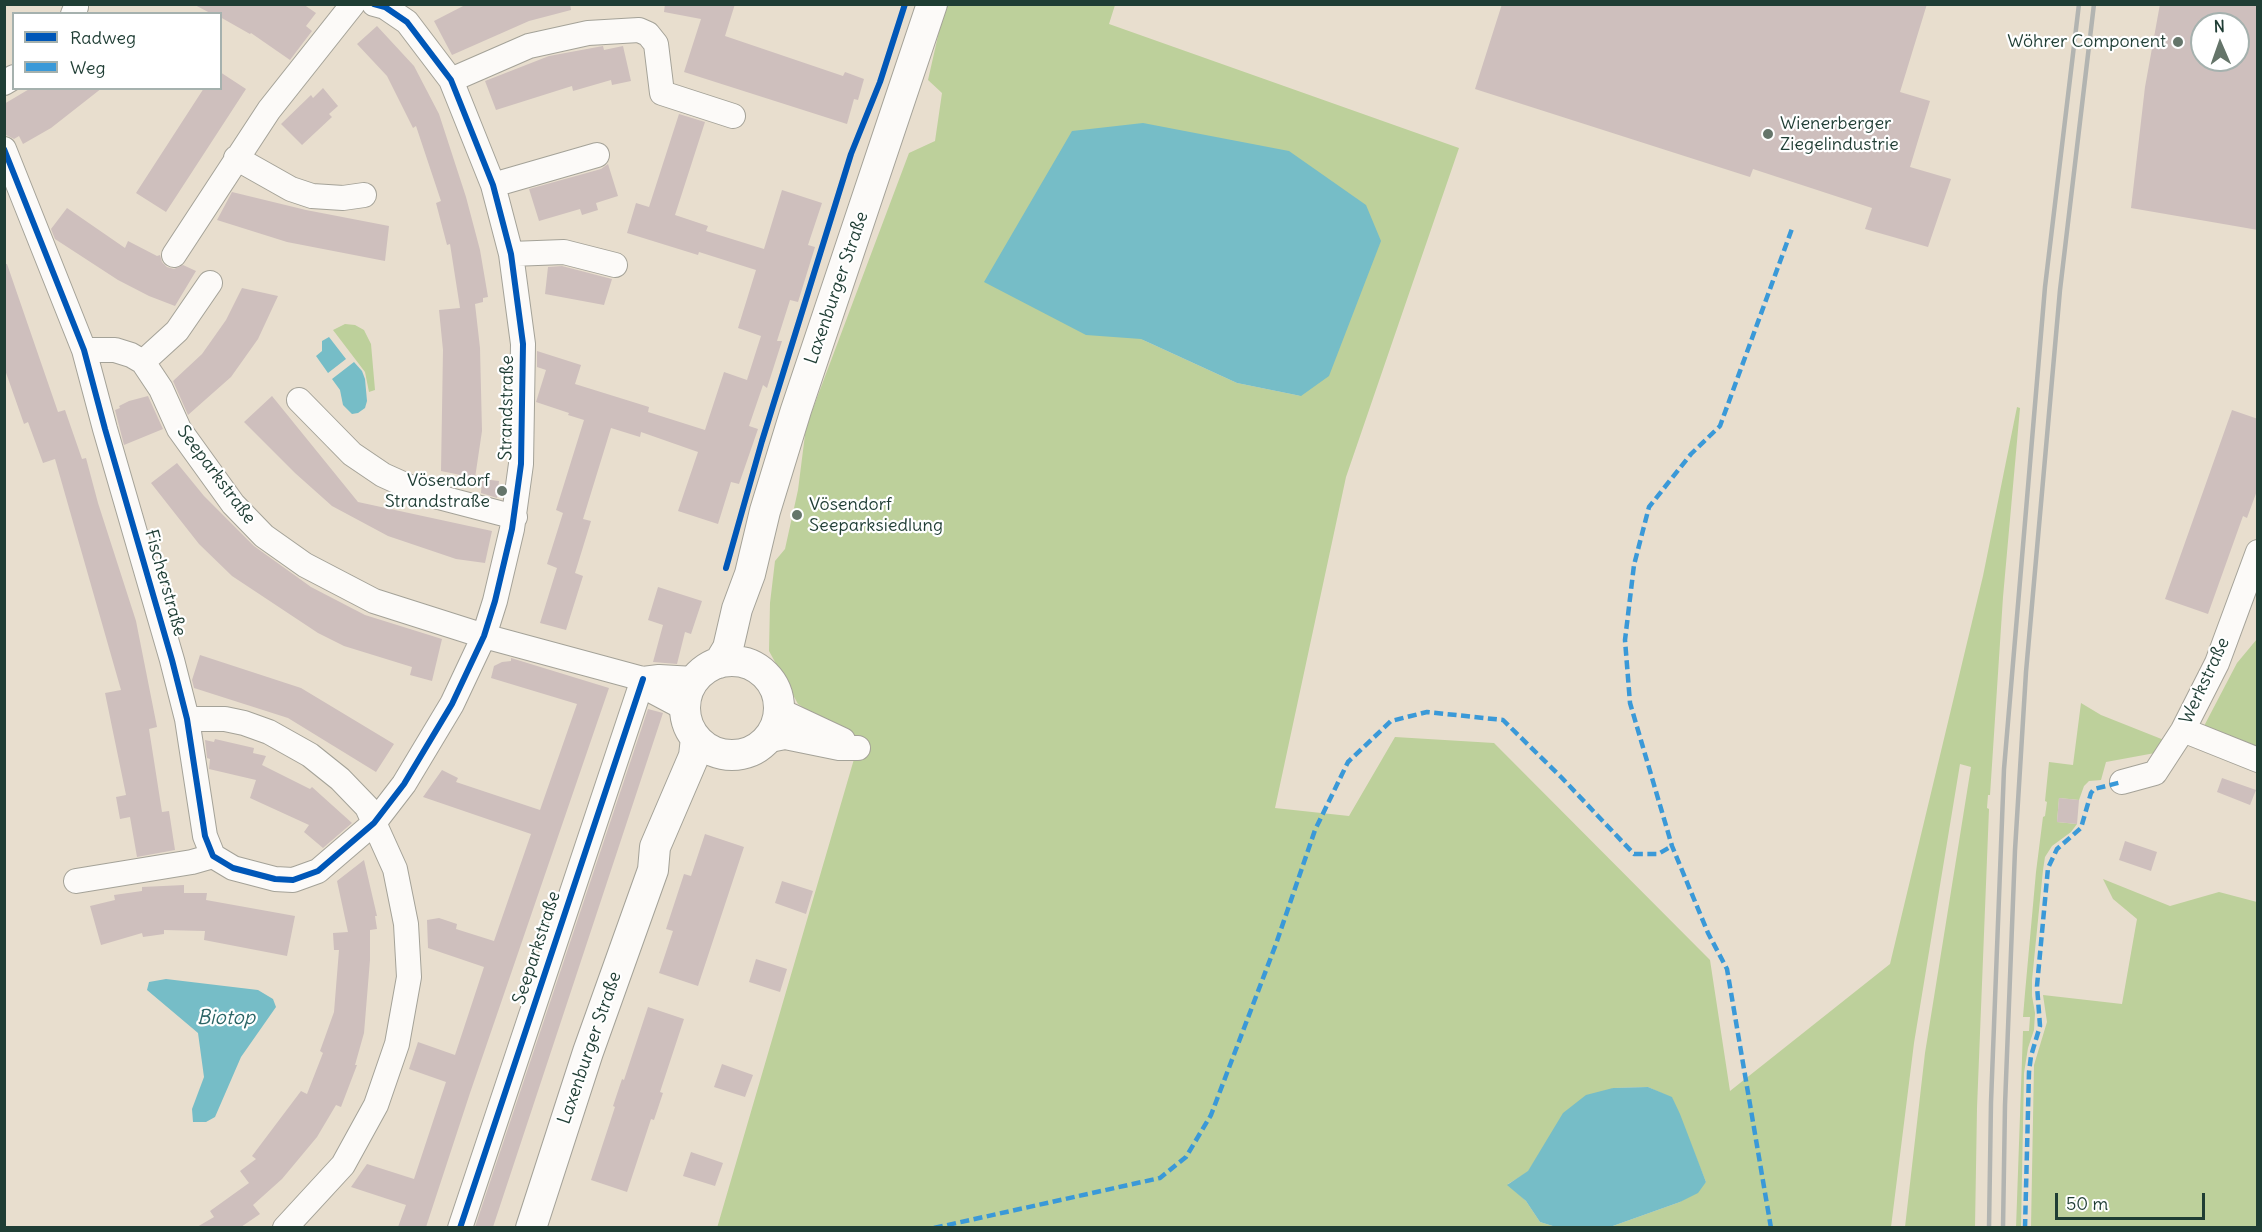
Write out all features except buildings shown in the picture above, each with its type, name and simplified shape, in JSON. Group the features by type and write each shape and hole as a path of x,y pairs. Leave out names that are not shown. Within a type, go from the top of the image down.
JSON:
{"main road":[{"name":"Laxenburger Straße","path":"719,663 728,648 737,609 750,574 765,511 796,410 932,4"},
{"name":"Laxenburger Straße","path":"750,574 752,651 760,669"},
{"path":"735,661 745,662 760,669 770,680 777,694 779,710 775,728 765,741 758,747 733,754 716,752 696,738 687,722 687,694 702,671 719,663 735,661"},
{"name":"Laxenburger Straße","path":"531,1227 588,1052 653,870 656,847 694,756 696,738"},
{"name":"Laxenburger Straße","path":"653,870 666,853 692,801 717,763 733,754"}],"street":[{"path":"174,255 269,110 353,4"},
{"name":"Strandstraße","path":"374,4 385,7 407,22 452,80 493,185 511,254 523,354 521,464 515,517 495,601 484,636 452,704 404,784 374,823"},
{"path":"452,80 529,46 588,33 639,30 648,34 656,45 662,93 733,116"},
{"name":"Fischerstraße","path":"4,149 84,350 172,660 187,719 205,836 213,856"},
{"path":"493,185 597,155"},
{"path":"236,158 291,189 312,196 343,198 364,195"},
{"path":"511,254 564,252 615,265"},
{"path":"84,350 115,350 143,362 177,331 210,283"},
{"name":"Seeparkstraße","path":"143,362 152,372 179,429 191,448 233,504 264,536 305,566 374,601 484,636 643,679 659,677 694,680"},
{"path":"299,400 352,454 383,475 423,493 515,517"},
{"name":"Werkstraße","path":"2122,782 2155,773 2183,730 2217,663 2258,552"},
{"name":"Seeparkstraße","path":"643,679 654,692 686,709"},
{"name":"Seeparkstraße","path":"460,1227 643,679"},
{"path":"765,741 785,737 839,748 858,748 779,710"},
{"path":"187,719 225,719 269,732 310,755 347,786 367,807 395,869 406,924 409,977 397,1044 376,1105 343,1165 285,1227"},
{"path":"2183,730 2258,760"},
{"path":"76,881 192,862 213,856 233,868 275,879 293,880 318,871 374,823"}],"green space":[{"path":"945,5 1115,5 1109,24 1459,148 1346,477 1275,808 1349,816 1395,737 1494,743 1710,960 1730,1091 1890,964 1983,576 2017,407 2020,408 2003,597 1990,795 1988,795 1987,808 1989,809 1977,1108 1975,1227 1905,1227 1925,1053 1971,767 1960,764 1914,1043 1891,1227 1610,1227 1680,1202 1706,1182 1672,1098 1648,1087 1613,1088 1541,1151 1528,1172 1508,1184 1526,1201 1540,1222 1556,1227 717,1228 859,742 798,704 769,651 770,603 775,561 785,549 798,490 806,427 909,153 935,141 942,93 928,80","holes":["1141,339 1301,396 1237,383"]},
{"path":"345,324 355,325 364,330 371,344 375,390 369,392 365,372 333,330"},
{"path":"2257,639 2257,750 2203,728 2237,663"},
{"path":"2081,703 2101,715 2169,742 2155,753 2106,762 2101,780 2089,781 2084,786 2079,800 2059,798 2057,822 2077,824 2071,832 2052,846 2045,857 2043,870 2032,980 2034,1030 2024,1073 2021,1227 2016,1228 2023,1031 2029,1031 2030,1017 2023,1017 2036,872 2047,802 2045,801 2049,762 2073,765"},
{"path":"2103,879 2170,906 2219,892 2257,902 2257,1227 2031,1227 2034,1065 2047,1022 2043,995 2122,1004 2137,919 2113,899"}],"water":[{"path":"1143,123 1289,151 1366,205 1381,241 1329,376 1301,396 1237,383 1141,339 1086,335 984,282 1072,131"},
{"path":"329,337 346,359 328,373 316,356 322,351 322,341"},
{"path":"354,362 362,371 365,379 367,401 365,408 352,414 343,405 340,390 332,379"},
{"name":"Biotop","path":"166,979 258,990 273,999 276,1007 241,1057 215,1117 206,1122 193,1122 192,1109 204,1077 198,1033 147,990 149,982"},
{"path":"1648,1087 1672,1097 1706,1182 1698,1193 1680,1202 1610,1227 1556,1227 1540,1222 1526,1201 1507,1185 1528,1171 1563,1113 1586,1095 1613,1088"}],"railway":[{"path":"1989,1228 1991,1102 2004,769 2045,287 2079,4"},
{"path":"2003,1228 2005,1105 2015,850 2026,672 2060,290 2094,4"}],"marked path":[{"path":"1771,1228 1727,969 1708,933 1672,846 1630,703 1625,640 1634,565 1649,507 1691,454 1720,426 1793,226"},
{"path":"934,1228 1160,1178 1186,1157 1211,1115 1276,944 1315,830 1348,762 1391,721 1427,712 1503,720 1634,854 1658,854 1672,846"},
{"path":"2025,1228 2029,1072 2040,1026 2037,986 2048,868 2057,849 2081,828 2094,789 2122,782"}],"cycle path":[{"path":"4,149 84,350 172,660 187,719 205,836 213,856 233,868 275,879 293,880 318,871 374,823 404,784 452,704 484,636 495,601 512,529 521,464 523,344 511,254 493,185 451,80 407,22 385,7 374,4"},
{"path":"726,568 762,441 851,154 880,82 905,4"},
{"path":"460,1228 643,679"}],"place":[{"name":"Wöhrer Component","path":"2178,42"},
{"name":"Wienerberger Ziegelindustrie","path":"1768,134"},
{"name":"Vösendorf Strandstraße","path":"502,491"},
{"name":"Vösendorf Seeparksiedlung","path":"797,515"}]}
